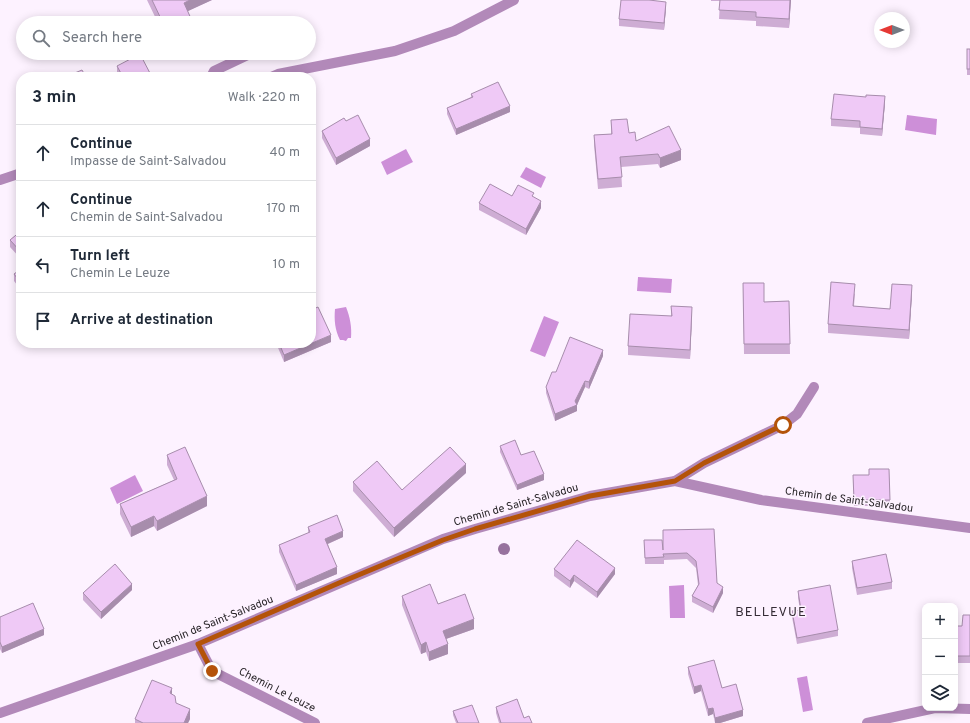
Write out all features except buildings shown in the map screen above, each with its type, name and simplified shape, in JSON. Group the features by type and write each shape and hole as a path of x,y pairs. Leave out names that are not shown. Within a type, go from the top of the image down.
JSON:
{"street":[{"path":"288,72 395,51 454,31 514,0"},
{"path":"214,72 237,60"},
{"path":"0,180 16,175"},
{"path":"675,481 704,463 783,425 796,414 814,387"},
{"name":"Chemin de Saint-Salvadou","path":"0,713 198,644 339,583 462,533 590,496 675,481 761,500 970,528"},
{"name":"Chemin Le Leuze","path":"198,644 212,671 316,723"},
{"path":"867,723 935,708 970,709"}],"shaded area":[{"path":"907,115 937,119 936,135 905,130"},
{"path":"406,149 413,162 387,175 381,162"},
{"path":"526,167 546,177 541,188 520,177"},
{"path":"638,277 672,279 671,293 637,291"},
{"path":"346,307 349,315 351,338 348,338 346,341 340,340 338,336 336,329 335,309"},
{"path":"544,316 559,322 545,357 530,351"},
{"path":"135,475 143,491 117,504 110,488"},
{"path":"684,585 685,618 670,618 669,586"},
{"path":"807,676 813,710 803,712 797,678"}],"district":[{"name":"BELLEVUE","path":"771,613"}],"route":[{"path":"212,671 198,644 339,583 443,540 475,529 590,496 675,481 704,463 783,425"}]}
